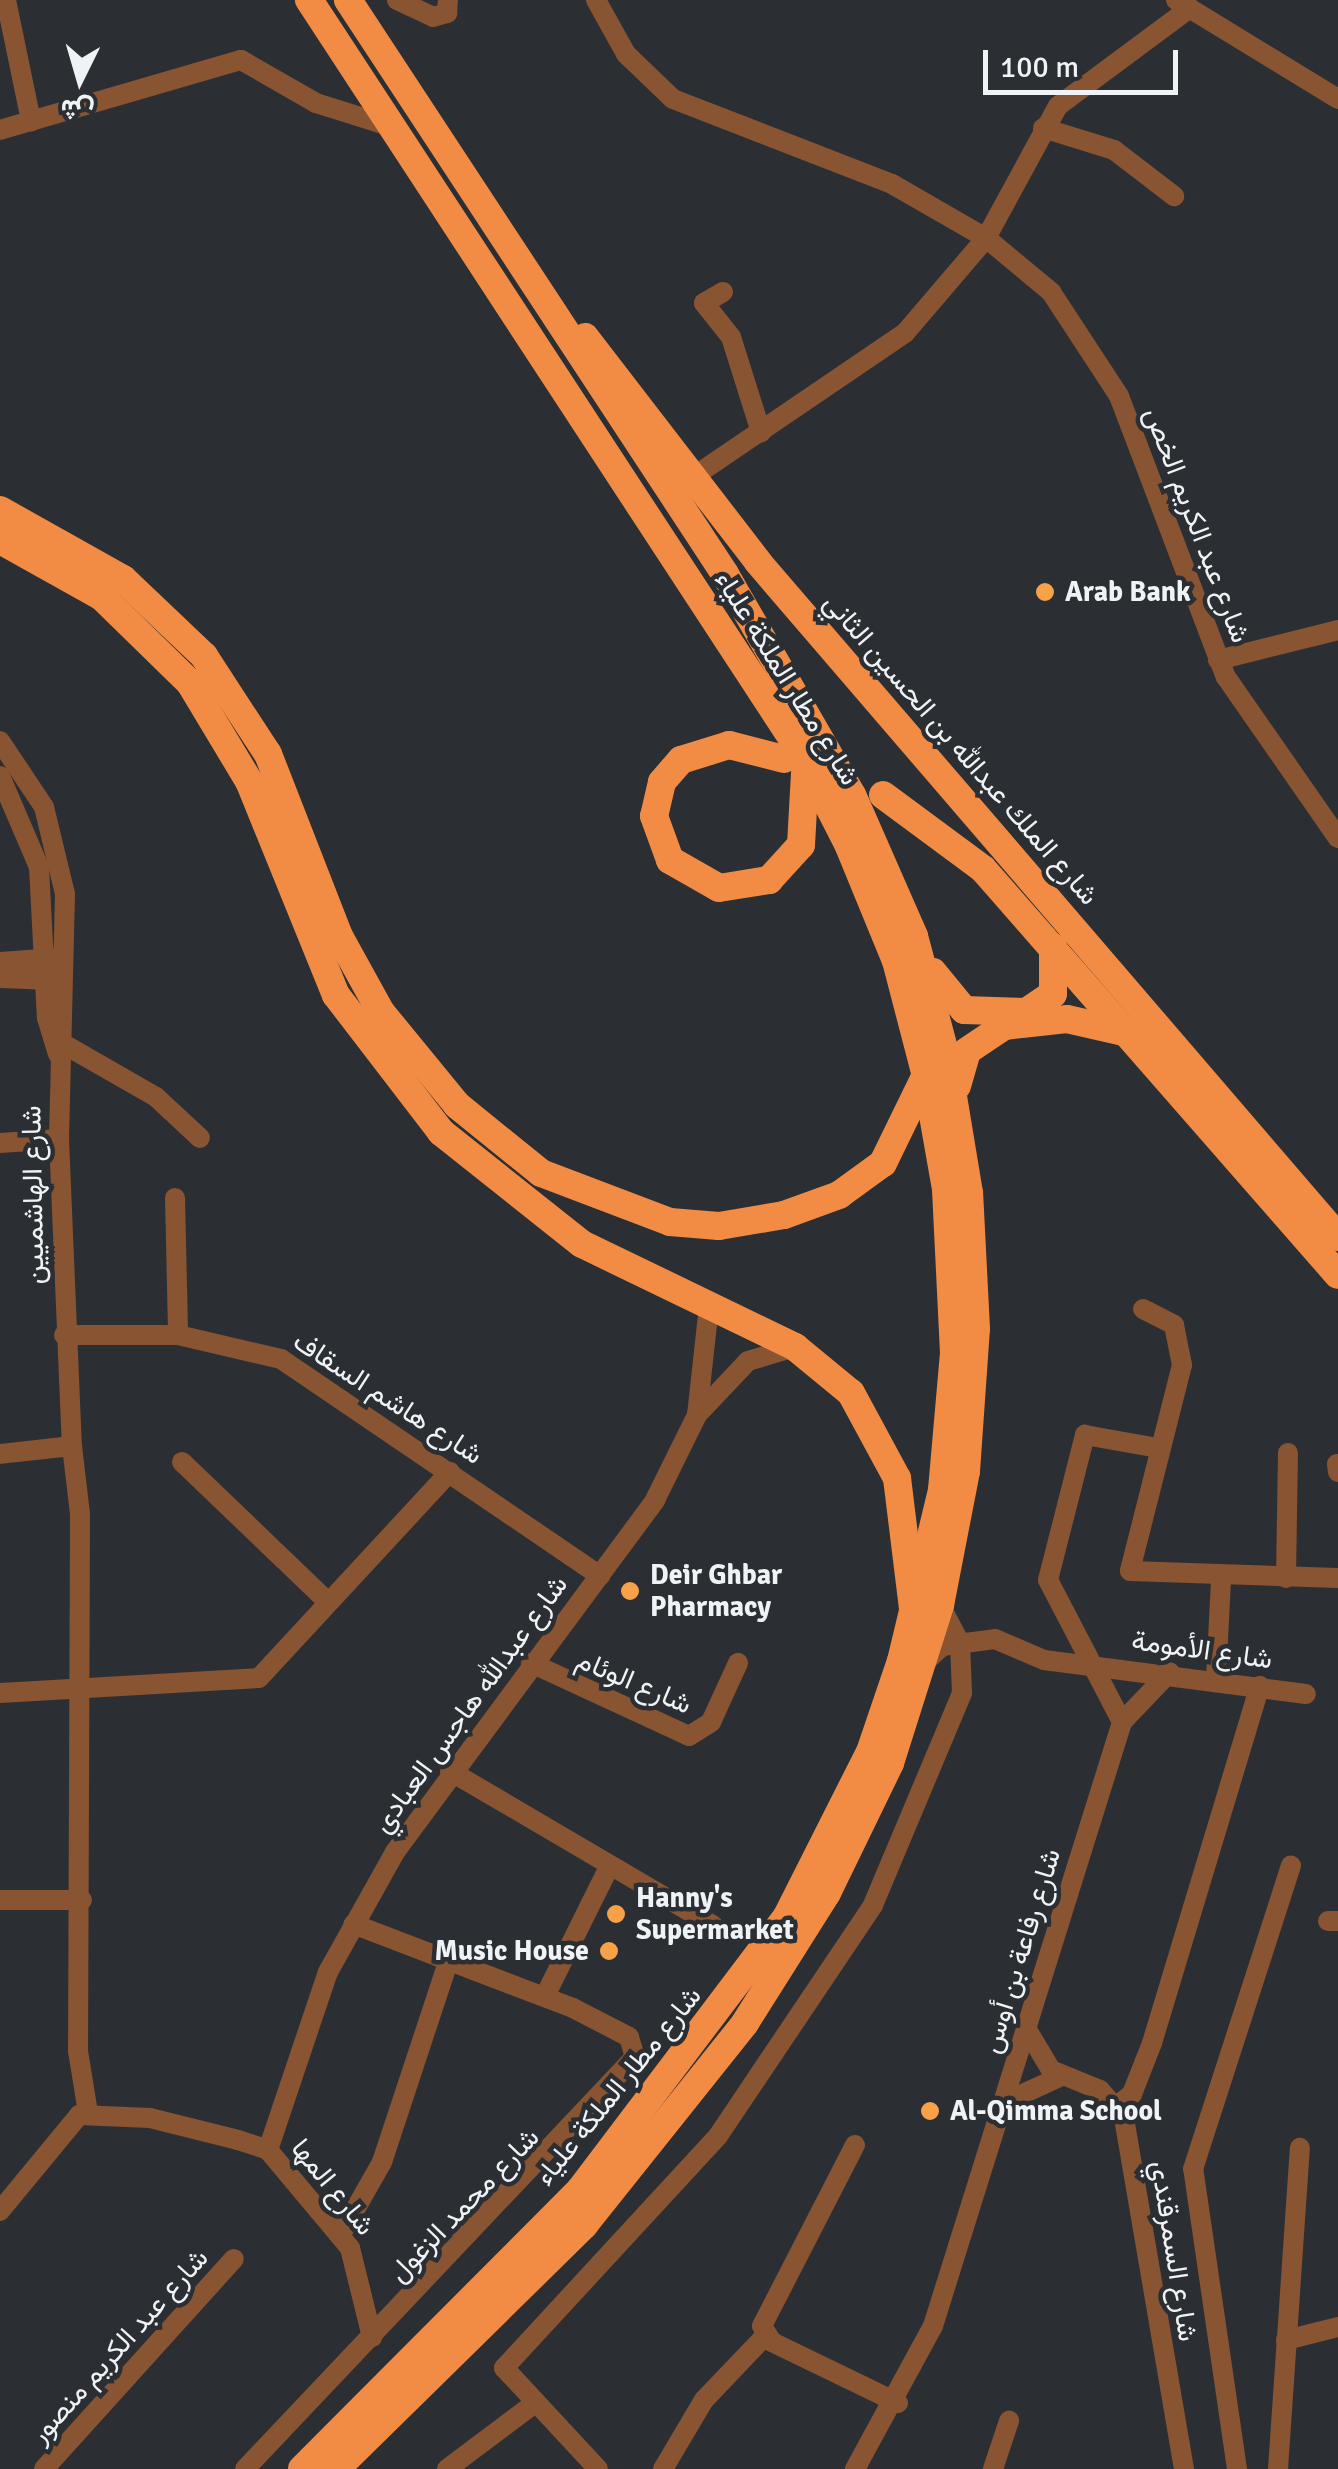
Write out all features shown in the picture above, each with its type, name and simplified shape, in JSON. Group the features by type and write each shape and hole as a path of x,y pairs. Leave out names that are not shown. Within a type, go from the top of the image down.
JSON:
{"highway":[{"name":"شارع مطار الملكة علياء","path":"309,0 360,88 793,756 896,960 926,1076 948,1206 954,1353 924,1663 854,1842 745,2024 584,2225 336,2469"},
{"name":"شارع مطار الملكة علياء","path":"302,2469 580,2190 756,1965 870,1752 927,1610 966,1471 976,1344 955,1096 914,936 798,694 348,0"},
{"name":"شارع الملك عبدالله بن الحسين الثاني","path":"542,299 620,377 693,478 1338,1237"},
{"path":"0,510 88,554 153,603 242,706 381,1012 457,1105 554,1180 683,1223 806,1209 883,1163 926,1076"},
{"path":"0,540 56,566 136,624 211,713 249,781 336,994 407,1094 527,1208 709,1306 795,1346 851,1393 889,1454 927,1610"},
{"path":"211,713 242,706"},
{"path":"729,746 793,756 807,822 782,871 754,886 720,888 670,860 654,816 662,782 681,760 729,746"},
{"path":"883,795 968,854 1338,1275"},
{"path":"914,936 948,997 985,1016 1050,999 1053,947"},
{"path":"955,1096 967,1051 992,1030 1067,1019 1128,1033"}],"street":[{"path":"6,0 31,122"},
{"path":"397,0 426,17 445,14 448,0"},
{"name":"شارع عبد الكريم الخص","path":"596,0 640,71 690,109 855,166 986,238 1051,292 1106,368 1218,660 1338,838"},
{"path":"693,478 901,337 986,238 1042,128 1066,99 1183,4 1338,100"},
{"path":"0,130 241,60 350,115 384,124"},
{"path":"350,115 360,88"},
{"path":"1042,128 1114,150 1174,196"},
{"path":"723,292 704,303 731,337 761,432"},
{"path":"1218,660 1338,630"},
{"name":"شارع الهاشميين","path":"0,741 34,787 56,841 67,958 57,1044 64,1335"},
{"name":"شارع الهاشميين","path":"0,776 39,867 43,980 57,1044"},
{"path":"0,962 67,958"},
{"path":"0,978 67,980"},
{"path":"57,1044 156,1097 200,1138"},
{"path":"0,1143 59,1139"},
{"path":"175,1198 178,1335"},
{"name":"شارع عبدالله هاجس العبادي","path":"697,1415 709,1306"},
{"path":"1143,1308 1168,1318 1182,1352 1128,1569 1221,1580 1338,1578"},
{"path":"0,2211 80,2115 82,1900 75,1690 80,1514 64,1335"},
{"name":"شارع هاشم السقاف","path":"64,1335 178,1335 282,1360 600,1576"},
{"name":"شارع عبدالله هاجس العبادي","path":"268,2150 301,2037 353,1924 450,1772 655,1500 697,1415 748,1360 795,1346"},
{"path":"1122,1722 1048,1580 1082,1440 1097,1430 1158,1448"},
{"path":"0,1454 72,1446"},
{"path":"1286,1578 1288,1454"},
{"path":"182,1462 328,1601"},
{"path":"0,1693 248,1683 450,1472"},
{"path":"1216,1679 1221,1580"},
{"path":"598,2469 504,2368 718,2136 873,1904 959,1705 960,1643 927,1610"},
{"name":"شارع الأمومة","path":"960,1643 1002,1640 1044,1660 1170,1672 1306,1694"},
{"path":"924,1663 960,1643"},
{"name":"شارع الوئام","path":"530,1663 690,1736 706,1728 738,1663"},
{"name":"شارع رفاعة بن أوس","path":"855,2469 898,2403 934,2326 999,2106 1122,1722 1170,1672"},
{"path":"1026,2028 1041,2059 1062,2076 1118,2105 1132,2094 1152,2043 1260,1686"},
{"path":"450,1772 713,1925"},
{"path":"545,1996 610,1865"},
{"path":"1237,2469 1193,2169 1291,1865"},
{"path":"0,1900 82,1900"},
{"name":"شارع محمد الزغول","path":"246,2469 630,2072 629,2037 545,1996 353,1924"},
{"path":"340,2236 374,2182 448,1962"},
{"path":"999,2106 1062,2076"},
{"name":"شارع السمرقندي","path":"1118,2105 1184,2469"},
{"name":"شارع المها","path":"80,2115 150,2118 268,2150 340,2236 362,2269 372,2337"},
{"path":"663,2469 704,2400 766,2336 780,2280 855,2145"},
{"path":"1278,2469 1300,2148"},
{"name":"شارع عبد الكريم منصور","path":"44,2469 234,2259"},
{"path":"1286,2340 1338,2327"},
{"path":"766,2336 898,2403"},
{"path":"447,2469 535,2403"},
{"path":"993,2469 1009,2421"}],"place":[{"name":"Arab Bank","path":"1045,592"},
{"name":"Deir Ghbar Pharmacy","path":"630,1591"},
{"name":"Hanny's Supermarket","path":"616,1914"},
{"name":"Music House","path":"609,1951"},
{"name":"Al-Qimma School","path":"930,2111"}]}
